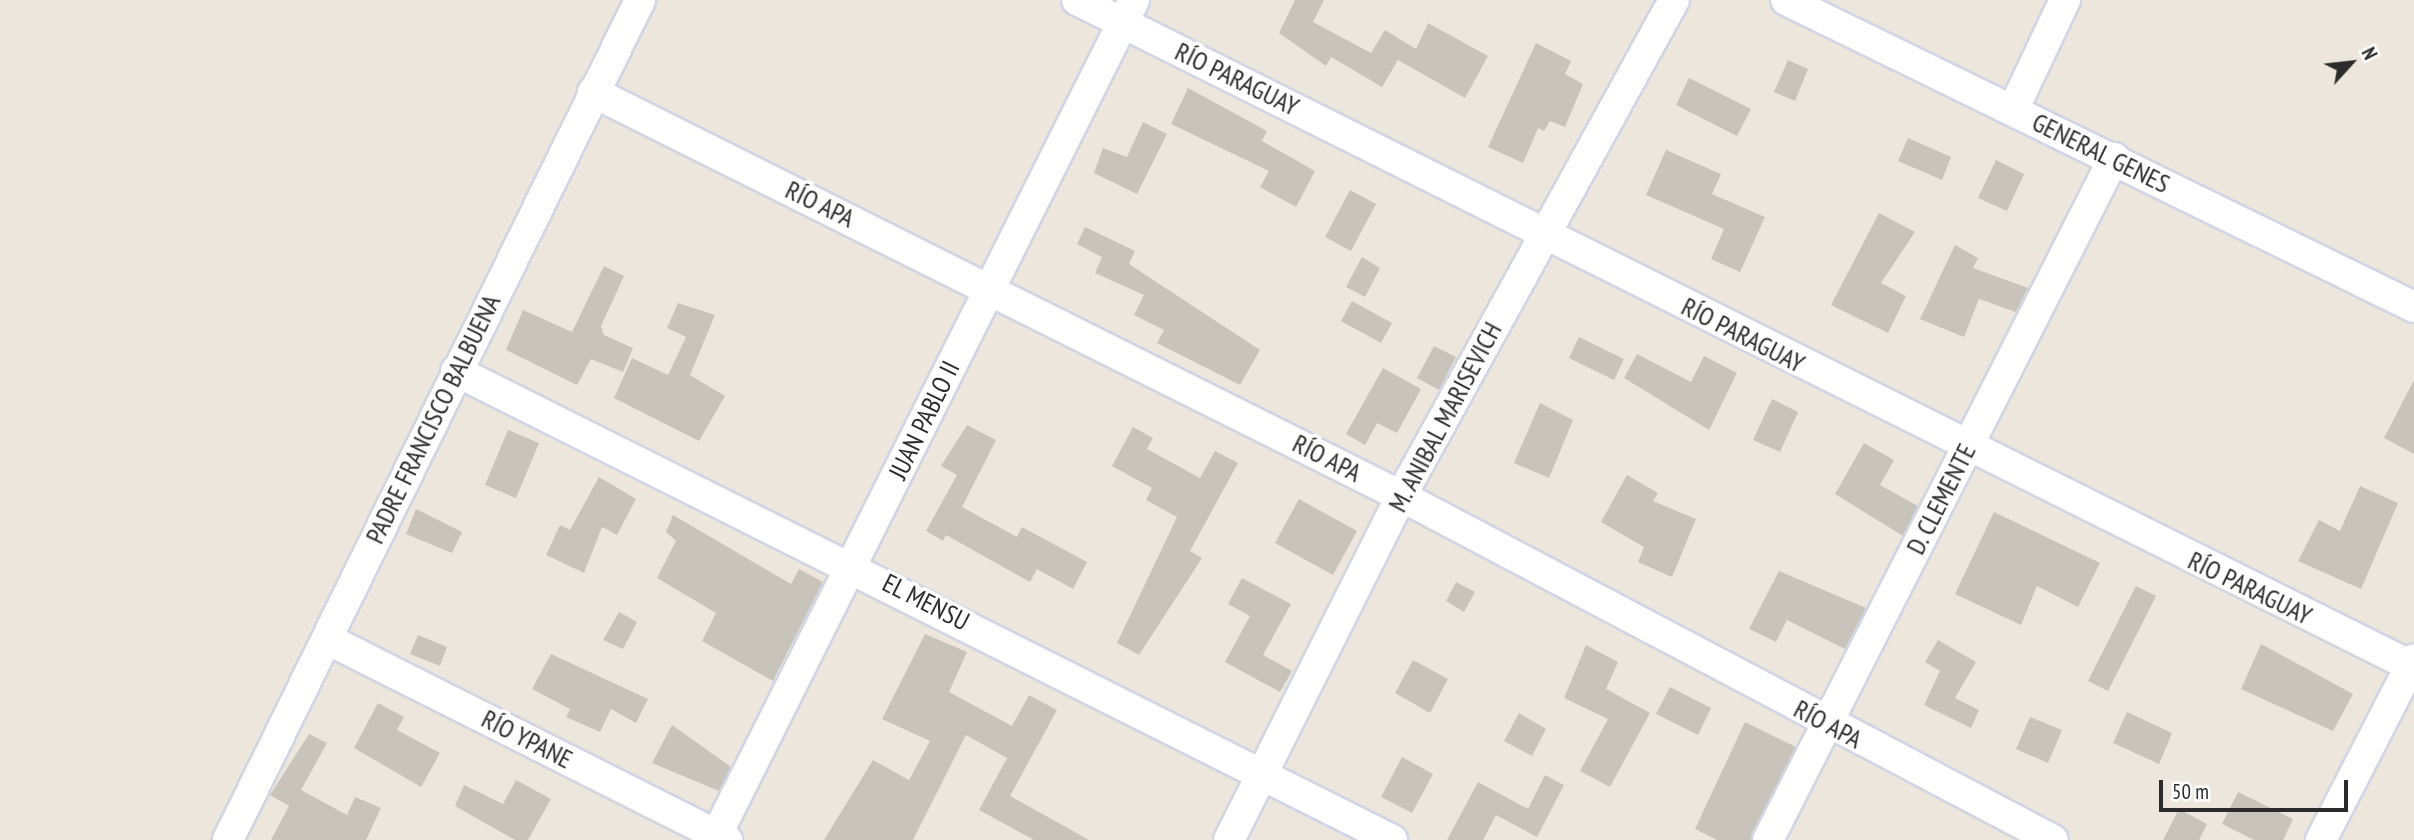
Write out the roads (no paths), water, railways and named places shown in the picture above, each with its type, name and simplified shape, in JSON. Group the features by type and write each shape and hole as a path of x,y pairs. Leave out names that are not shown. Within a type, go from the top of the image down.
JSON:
{"street":[{"name":"PADRE FRANCISCO BALBUENA","path":"228,840 640,0"},
{"name":"RÍO PARAGUAY","path":"1077,0 1128,11 1545,233 1966,449 2412,663"},
{"name":"M. ANIBAL MARISEVICH","path":"1229,840 1401,496 1674,0"},
{"name":"GENERAL GENES","path":"1786,0 2114,158 2414,307"},
{"path":"2013,110 2065,0"},
{"name":"JUAN PABLO II","path":"719,838 989,287 1128,11"},
{"name":"RÍO APA","path":"593,92 989,287 1401,496 1827,724 2053,840"},
{"name":"D. CLEMENTE","path":"1768,840 2114,158"},
{"name":"EL MENSU","path":"456,371 1263,770 1392,840"},
{"name":"RÍO YPANE","path":"327,639 719,838"},
{"path":"2320,840 2412,663"}]}
